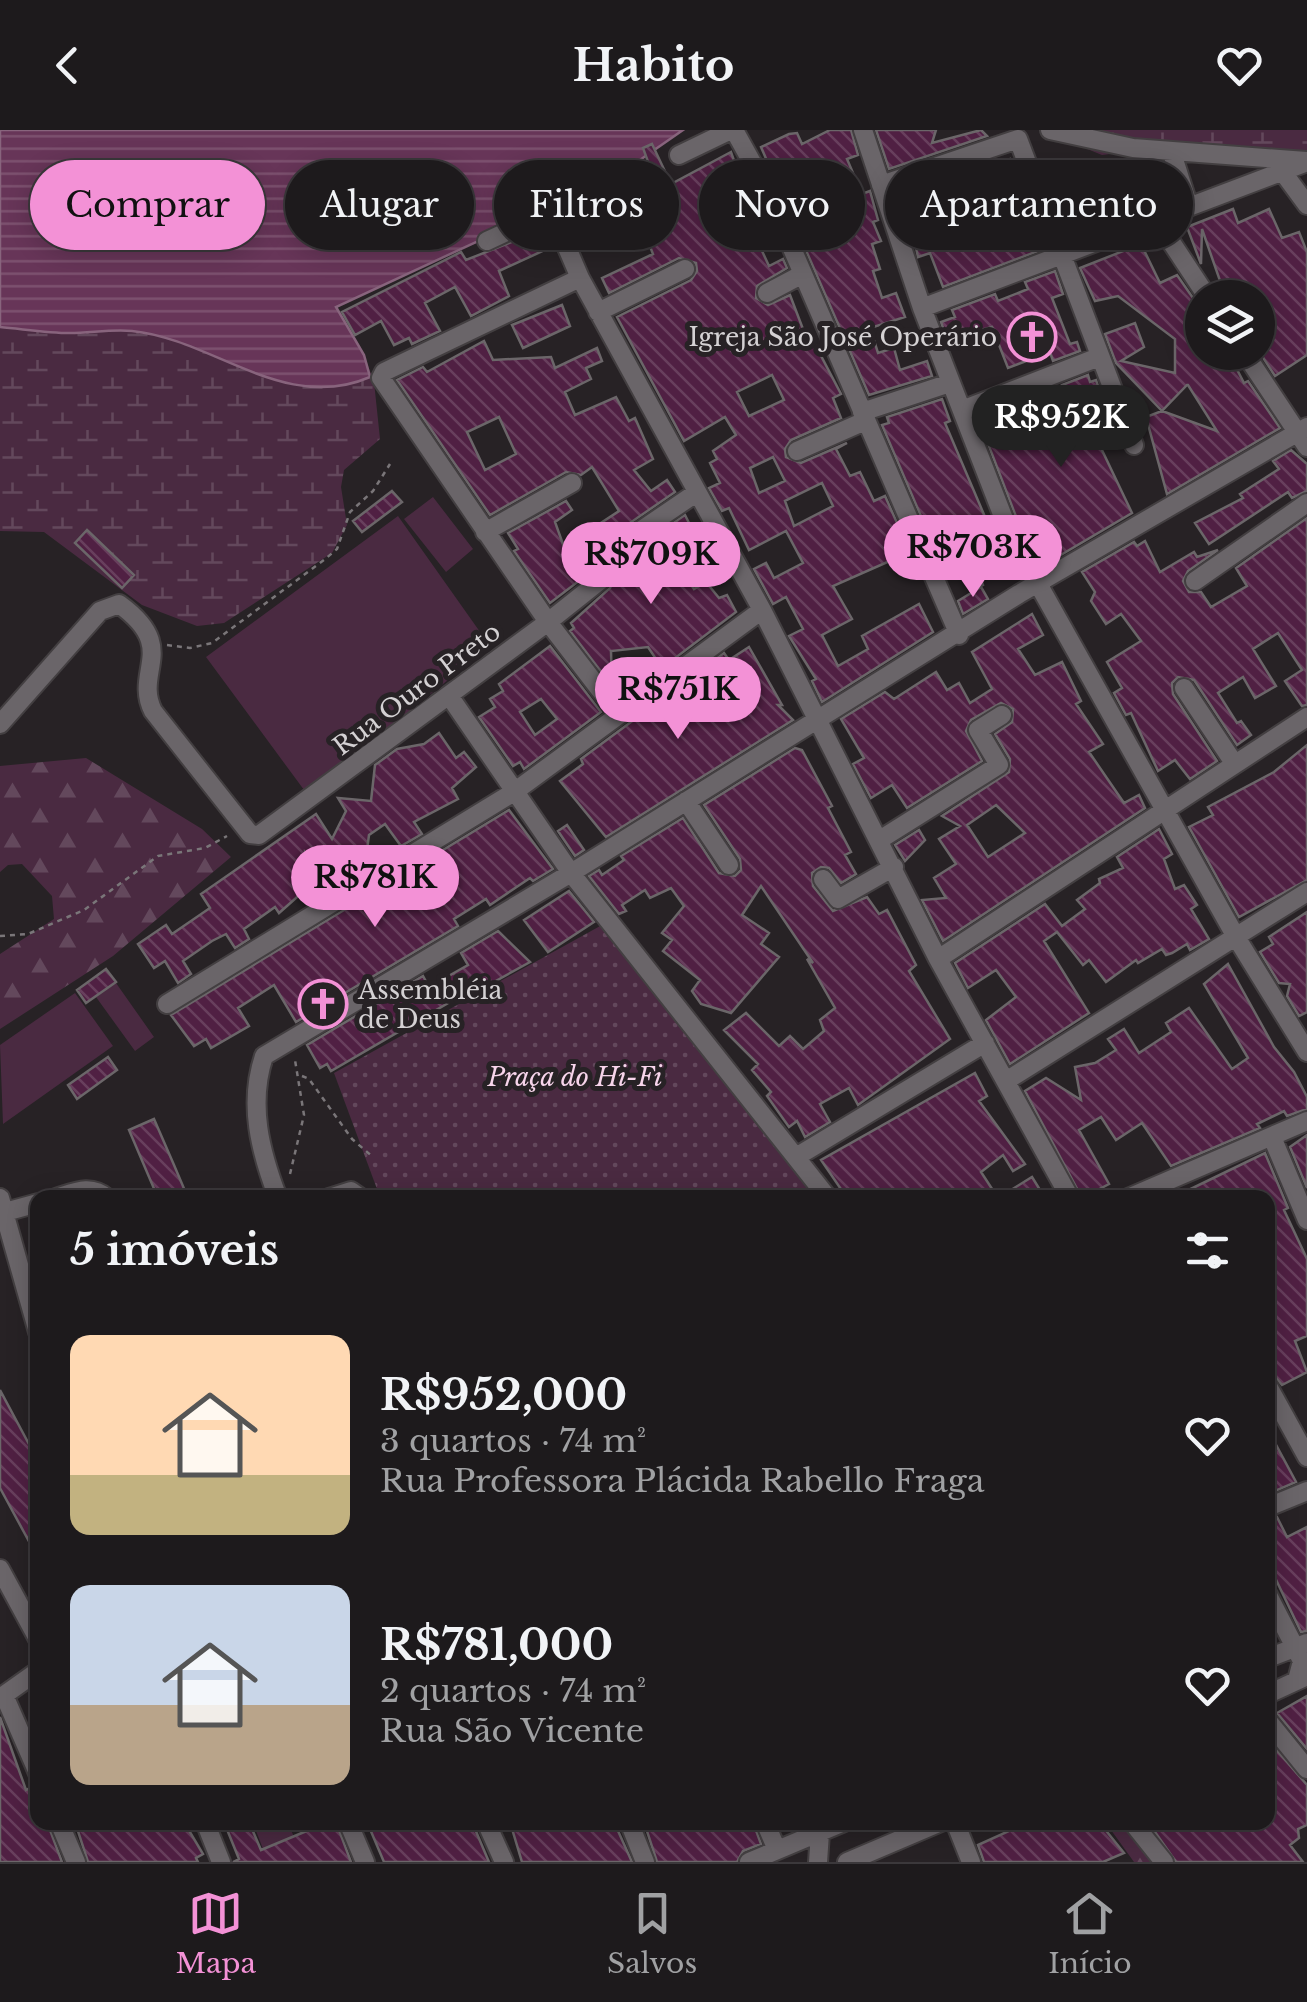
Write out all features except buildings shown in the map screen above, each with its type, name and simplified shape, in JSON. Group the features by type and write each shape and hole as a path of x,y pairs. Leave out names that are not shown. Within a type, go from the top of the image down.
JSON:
{"street":[{"path":"679,155 733,130 750,160"},
{"path":"1050,130 1172,153 1253,154 1307,161"},
{"path":"864,136 922,308 1009,532 1236,937 1307,1052"},
{"path":"881,185 1018,139 1134,446"},
{"path":"1172,153 1174,160"},
{"path":"1193,205 1307,161"},
{"path":"1282,172 1307,205"},
{"path":"487,242 551,214 598,312 762,610 938,958 1066,1190"},
{"path":"792,250 959,634"},
{"path":"922,308 1072,250"},
{"path":"1176,250 1196,280"},
{"path":"598,312 685,269"},
{"path":"767,293 802,275"},
{"path":"580,278 381,375 548,622 617,712"},
{"path":"962,410 1100,357"},
{"path":"275,1190 256,1125 257,1077 264,1056 686,802 814,719 1039,585 1304,436 1257,370"},
{"path":"798,451 864,416 950,383"},
{"path":"485,532 560,482"},
{"name":"Rua Ouro Preto","path":"252,831 450,698 602,579 618,546 696,493"},
{"path":"1195,581 1307,503"},
{"path":"0,724 42,672 109,604 119,604 142,627 154,653 146,691 152,711 252,831"},
{"path":"167,1004 514,792 617,712 762,610"},
{"path":"1184,688 1234,763"},
{"path":"450,698 571,872 822,1190"},
{"path":"881,839 999,765 978,731 1002,715"},
{"path":"938,958 1307,717"},
{"path":"686,802 730,865"},
{"path":"823,880 838,899 894,867"},
{"path":"1006,1080 1307,892"},
{"path":"796,1156 986,1042"},
{"path":"1164,1190 1307,1121"},
{"path":"1272,1136 1307,1220"},
{"path":"30,1203 3,1205 30,1303"},
{"path":"1275,1399 1307,1457"},
{"path":"1275,1504 1307,1491"},
{"path":"0,1569 30,1625"},
{"path":"1275,1605 1302,1645 1303,1669 1302,1678 1275,1691"},
{"path":"1275,1655 1302,1645"},
{"path":"30,1677 2,1696 30,1755"},
{"path":"1275,1730 1307,1769"},
{"path":"62,1830 76,1862"},
{"path":"207,1830 221,1862"},
{"path":"351,1830 365,1862"},
{"path":"490,1830 504,1862"},
{"path":"631,1830 645,1862"},
{"path":"760,1858 764,1830"},
{"path":"760,1858 827,1830"},
{"path":"884,1846 888,1830"},
{"path":"847,1862 922,1830"},
{"path":"958,1830 971,1862"},
{"path":"1138,1830 1164,1862"},
{"path":"818,1862 820,1833"}],"path":[{"path":"142,627 163,644 176,648 202,647 224,636 338,549 350,512 373,491 390,464"},
{"path":"0,936 28,934 84,910 158,856 205,848 252,831"},
{"path":"278,1190 287,1182 301,1141 304,1116 294,1036"},
{"path":"300,1076 308,1078 352,1139 373,1156"}],"green space":[{"path":"1041,130 1307,130 1307,154 1289,149 1233,157 1134,151 1102,155"},
{"path":"0,327 61,333 132,331 162,337 278,381 308,387 338,386 369,377 364,355 374,382 380,439 344,470 341,487 347,525 332,553 224,623 197,626 142,605 44,532 0,531"},
{"path":"433,497 473,549 446,572 404,519"},
{"path":"398,516 490,646 307,794 206,657"},
{"path":"86,758 202,829 231,857 113,956 0,1029 0,954 54,919 52,896 22,864 8,865 0,872 0,766"},
{"name":"Praça do Hi-Fi","path":"602,925 812,1190 377,1190 334,1073"},
{"path":"116,983 154,1037 135,1051 96,997"},
{"path":"75,993 113,1046 3,1124 0,1045"},
{"path":"256,1830 291,1830 294,1837 263,1849"},
{"path":"1111,1830 1133,1830 1160,1862 1134,1862"}],"shaded area":[{"path":"0,130 683,130 640,160 494,160 494,234 474,243 474,160 285,160 285,250 459,250 336,307 364,355 370,377 339,386 308,387 279,381 162,337 132,331 61,333 0,327"}],"place":[{"name":"Igreja São José Operário","path":"1032,337"},
{"name":"Assembléia de Deus","path":"323,1004"}]}
